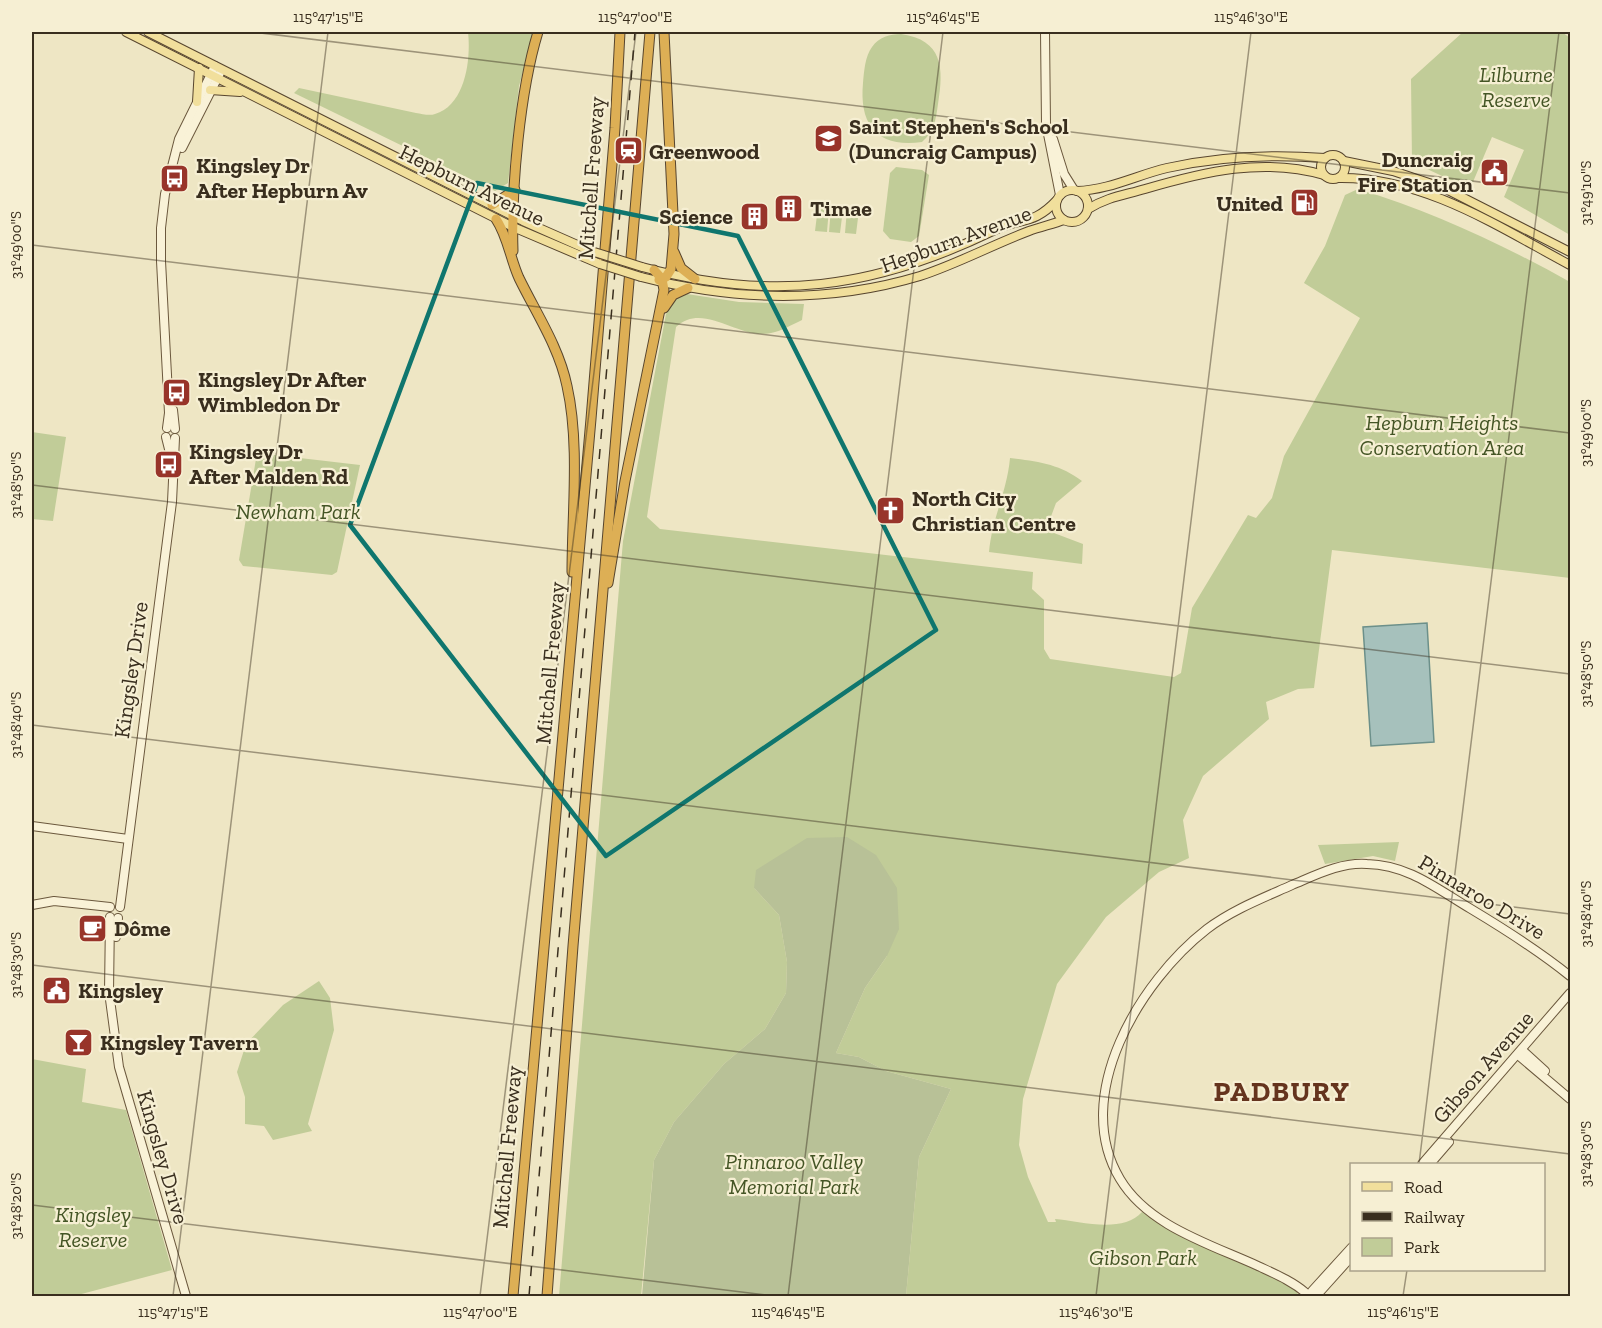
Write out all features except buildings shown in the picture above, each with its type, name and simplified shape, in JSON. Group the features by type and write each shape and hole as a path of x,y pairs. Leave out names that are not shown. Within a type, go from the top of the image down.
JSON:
{"highway":[{"path":"513,259 513,216 526,87 538,32"},
{"name":"Mitchell Freeway","path":"513,1296 613,151 620,32"},
{"name":"Mitchell Freeway","path":"547,1296 650,32"},
{"path":"664,32 673,250 681,268 695,279"},
{"path":"492,205 515,190"},
{"path":"496,219 520,279 549,334 568,394 573,422 572,635"},
{"path":"601,613 614,559 625,481 659,321 664,290 660,277 673,250"},
{"path":"659,321 667,300 688,288"}],"main road":[{"name":"Hepburn Avenue","path":"126,32 199,68 217,72 353,135 590,256"},
{"name":"Hepburn Avenue","path":"148,32 252,95 496,219 590,256 688,288 756,297 836,294 927,273 1031,230 1064,220"},
{"path":"1045,32 1046,124 1059,197 1057,211 1064,220 1079,221 1088,208 1115,195 1139,191 1191,175 1224,169 1300,168 1331,179 1365,178 1432,192 1470,207 1484,206"},
{"path":"1049,32 1052,134 1060,166 1076,190 1084,195 1088,208"},
{"path":"197,102 199,68"},
{"name":"Kingsley Drive","path":"186,1296 119,1067 109,992 113,912 126,837 172,502 165,228 174,174 181,150 217,72"},
{"name":"Kingsley Drive","path":"172,432 160,228 175,152 197,102 217,72"},
{"path":"210,90 252,95"},
{"path":"353,135 350,139 379,159"},
{"path":"1059,197 1076,190 1100,189 1166,168 1219,159 1262,156 1325,158 1334,154 1344,161 1415,177 1484,206 1570,252"},
{"path":"1324,175 1321,167 1325,158"},
{"path":"1339,178 1345,169 1344,161"},
{"path":"1416,190 1474,214 1570,264"},
{"name":"Hepburn Avenue","path":"660,277 742,285 833,284 871,276 945,254 1003,226 1041,216 1059,197"},
{"path":"1526,228 1570,246"},
{"name":"Kingsley Drive","path":"126,837 167,506 170,453 166,437 172,432"},
{"path":"32,826 126,837"},
{"name":"Pinnaroo Drive","path":"1312,1295 1283,1277 1152,1215 1127,1189 1113,1165 1102,1123 1107,1083 1125,1031 1159,975 1191,942 1230,914 1326,871 1365,863 1406,871 1433,884 1529,945 1570,976"},
{"path":"32,905 54,902 113,912"},
{"path":"32,910 61,907 113,912"},
{"name":"Kingsley Drive","path":"113,912 114,988 123,1066 190,1296"},
{"name":"Gibson Avenue","path":"1431,1163 1570,993"},
{"name":"Gibson Avenue","path":"1423,1163 1570,1000"},
{"path":"1521,1054 1570,1092"},
{"path":"1521,1054 1570,1099"},
{"path":"1312,1295 1350,1249"},
{"path":"1312,1295 1350,1258"}],"highlighted area":[{"path":"477,183 738,236 936,630 606,856 350,525"}],"green space":[{"path":"468,32 534,32 519,86 508,183 495,191 294,93 299,88 416,113 435,114 454,101 460,91 467,67"},
{"name":"Lilburne Reserve","path":"1463,32 1562,32 1570,38 1570,235 1504,197 1524,150 1492,137 1470,189 1412,162 1411,79"},
{"path":"901,34 925,42 933,49 940,68 940,91 935,120 932,130 922,142 907,143 883,137 874,131 864,111 863,83 868,55 881,38"},
{"path":"896,167 922,170 929,175 919,236 911,242 890,239 883,231 890,173"},
{"path":"1358,189 1467,230 1570,282 1570,578 1332,550 1314,688 1298,689 1266,702 1269,719 1203,776 1183,820 1189,858 1159,872 1106,917 1057,984 1023,1099 1019,1145 1028,1177 1048,1222 1056,1222 1055,1219 1100,1224 1124,1223 1134,1219 1142,1212 1269,1273 1297,1290 1298,1296 906,1296 919,1157 951,1089 886,1071 859,1057 836,1053 865,988 887,956 754,888 779,915 787,962 786,993 765,1029 724,1064 674,1122 654,1160 641,1296 559,1296 623,541 666,314 676,299 687,294 739,302 804,304 802,320 771,333 759,334 710,319 698,318 687,320 676,327 647,517 660,529 1033,572 1032,589 1044,600 1044,649 1050,659 1174,677 1181,673 1192,608 1248,515 1256,518 1272,498 1284,456 1360,318 1304,283 1325,246 1345,195"},
{"path":"818,207 829,208 827,232 815,231"},
{"path":"831,208 843,209 840,233 829,232"},
{"path":"847,209 859,210 856,234 845,233"},
{"path":"32,432 66,437 53,521 32,519"},
{"name":"Newham Park","path":"257,453 360,465 337,572 332,575 243,566 239,560"},
{"path":"1010,458 1057,467 1082,481 1056,503 1046,530 1083,544 1082,564 989,552"},
{"name":"Pinnaroo Valley Memorial Park","path":"847,837 876,855 897,888 899,929 887,956 865,988 836,1053 859,1057 886,1071 951,1089 919,1157 906,1296 642,1296 654,1160 674,1122 724,1064 765,1029 786,993 787,962 779,915 754,888 756,870 807,838"},
{"path":"1399,842 1395,861 1373,856 1325,864 1318,845"},
{"path":"319,981 330,998 334,1030 308,1124 312,1131 273,1140 264,1126 245,1124 245,1097 237,1072 246,1044 283,1005"},
{"name":"Kingsley Reserve","path":"32,1059 86,1069 82,1102 126,1110 172,1270 74,1296 32,1296"}],"water":[{"path":"1427,623 1434,742 1371,746 1363,627"}],"railway":[{"path":"529,1296 635,32"}],"place":[{"name":"Saint Stephen's School (Duncraig Campus)","path":"828,139"},
{"name":"Greenwood","path":"628,151"},
{"name":"Duncraig Fire Station","path":"1494,172"},
{"name":"Kingsley Dr After Hepburn Av","path":"175,178"},
{"name":"United","path":"1304,203"},
{"name":"Timae","path":"789,208"},
{"name":"Science","path":"754,216"},
{"name":"Kingsley Dr After Wimbledon Dr","path":"177,392"},
{"name":"Kingsley Dr After Malden Rd","path":"168,464"},
{"name":"North City Christian Centre","path":"891,511"},
{"name":"Dôme","path":"93,928"},
{"name":"Kingsley","path":"57,990"},
{"name":"Kingsley Tavern","path":"79,1042"}],"district":[{"name":"PADBURY","path":"1282,1091"}],"park label":[{"name":"Hepburn Heights Conservation Area","path":"1442,434"},
{"name":"Gibson Park","path":"1143,1257"}]}
